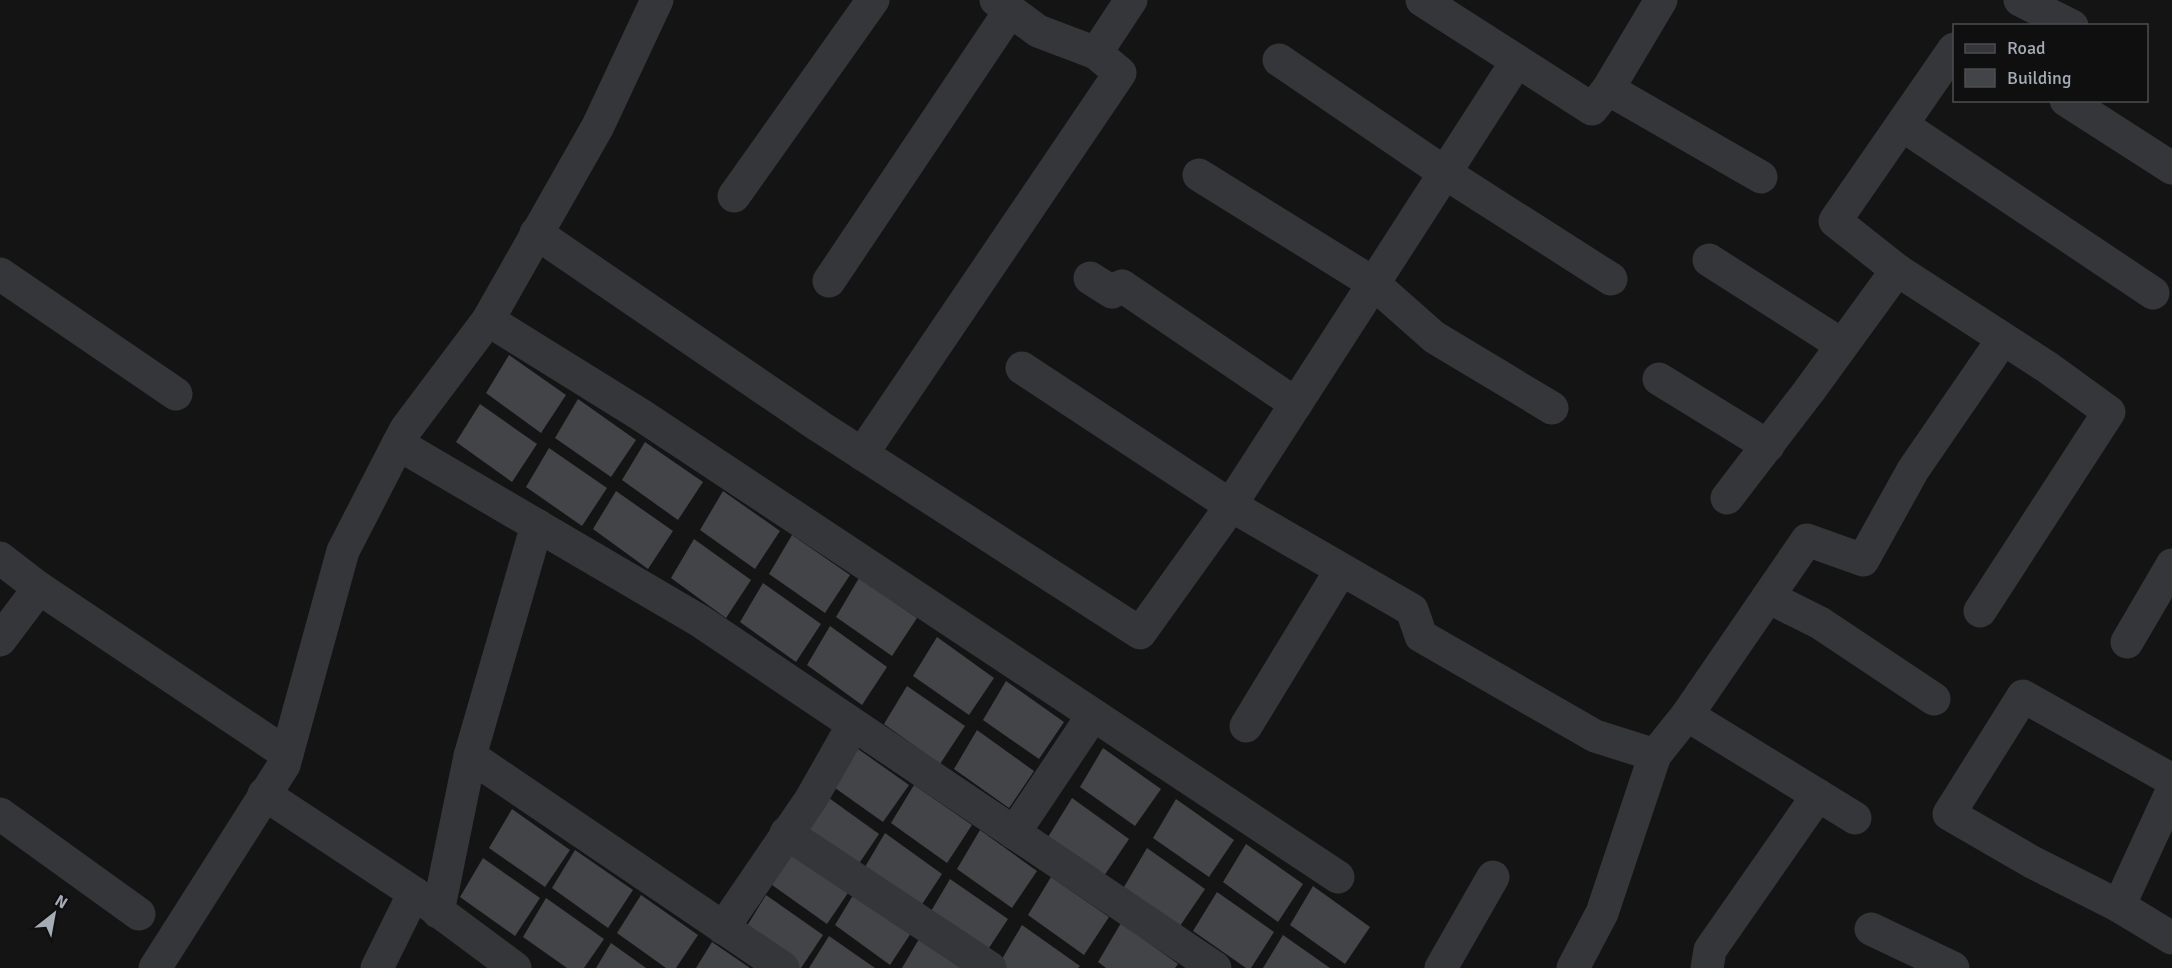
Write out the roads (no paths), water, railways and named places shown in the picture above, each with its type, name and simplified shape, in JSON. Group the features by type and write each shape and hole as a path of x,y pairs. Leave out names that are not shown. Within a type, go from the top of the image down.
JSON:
{"street":[{"path":"154,968 284,765 343,551 398,444 406,429 488,320 598,126 657,0"},
{"path":"734,196 873,0"},
{"path":"1096,53 1131,0"},
{"path":"1422,0 1592,109 1608,89 1660,0"},
{"path":"2020,0 2068,24"},
{"path":"829,281 1012,6 1038,32 1096,53 1120,73 862,454"},
{"path":"1953,50 1835,221 1897,270 2109,412 1980,611"},
{"path":"1279,60 1445,173 1611,279"},
{"path":"536,233 862,454 1140,633 1230,505 1517,61"},
{"path":"1608,89 1761,177"},
{"path":"2069,102 2172,168"},
{"path":"1902,124 2153,293"},
{"path":"1199,175 1373,283 1434,337 1552,408"},
{"path":"1708,260 1842,345"},
{"path":"1727,498 1897,270"},
{"path":"0,274 177,394"},
{"path":"1090,278 1112,292 1122,286 1296,404"},
{"path":"488,320 641,415 1338,877"},
{"path":"1573,968 1602,913 1654,755 1687,715 1807,540 1863,560 1913,470 2003,339"},
{"path":"1022,368 1230,505 1412,610 1421,636 1595,736 1654,755"},
{"path":"1659,379 1768,446"},
{"path":"398,444 700,621 1215,968"},
{"path":"377,968 426,903 537,525"},
{"path":"0,558 39,588 287,754"},
{"path":"2127,642 2172,565"},
{"path":"1246,726 1341,570"},
{"path":"0,640 39,588"},
{"path":"1768,597 1820,623 1934,699"},
{"path":"2172,780 2023,696 1949,814 2032,862 2119,906 2172,938"},
{"path":"1014,832 1094,715"},
{"path":"1687,715 1855,818"},
{"path":"723,927 811,799 853,725"},
{"path":"470,756 783,968"},
{"path":"2119,906 2172,791"},
{"path":"264,795 426,903 515,968"},
{"path":"1707,968 1710,950 1818,795"},
{"path":"0,814 139,914"},
{"path":"786,833 990,968"},
{"path":"1441,968 1493,877"},
{"path":"1871,929 1953,968"}]}
